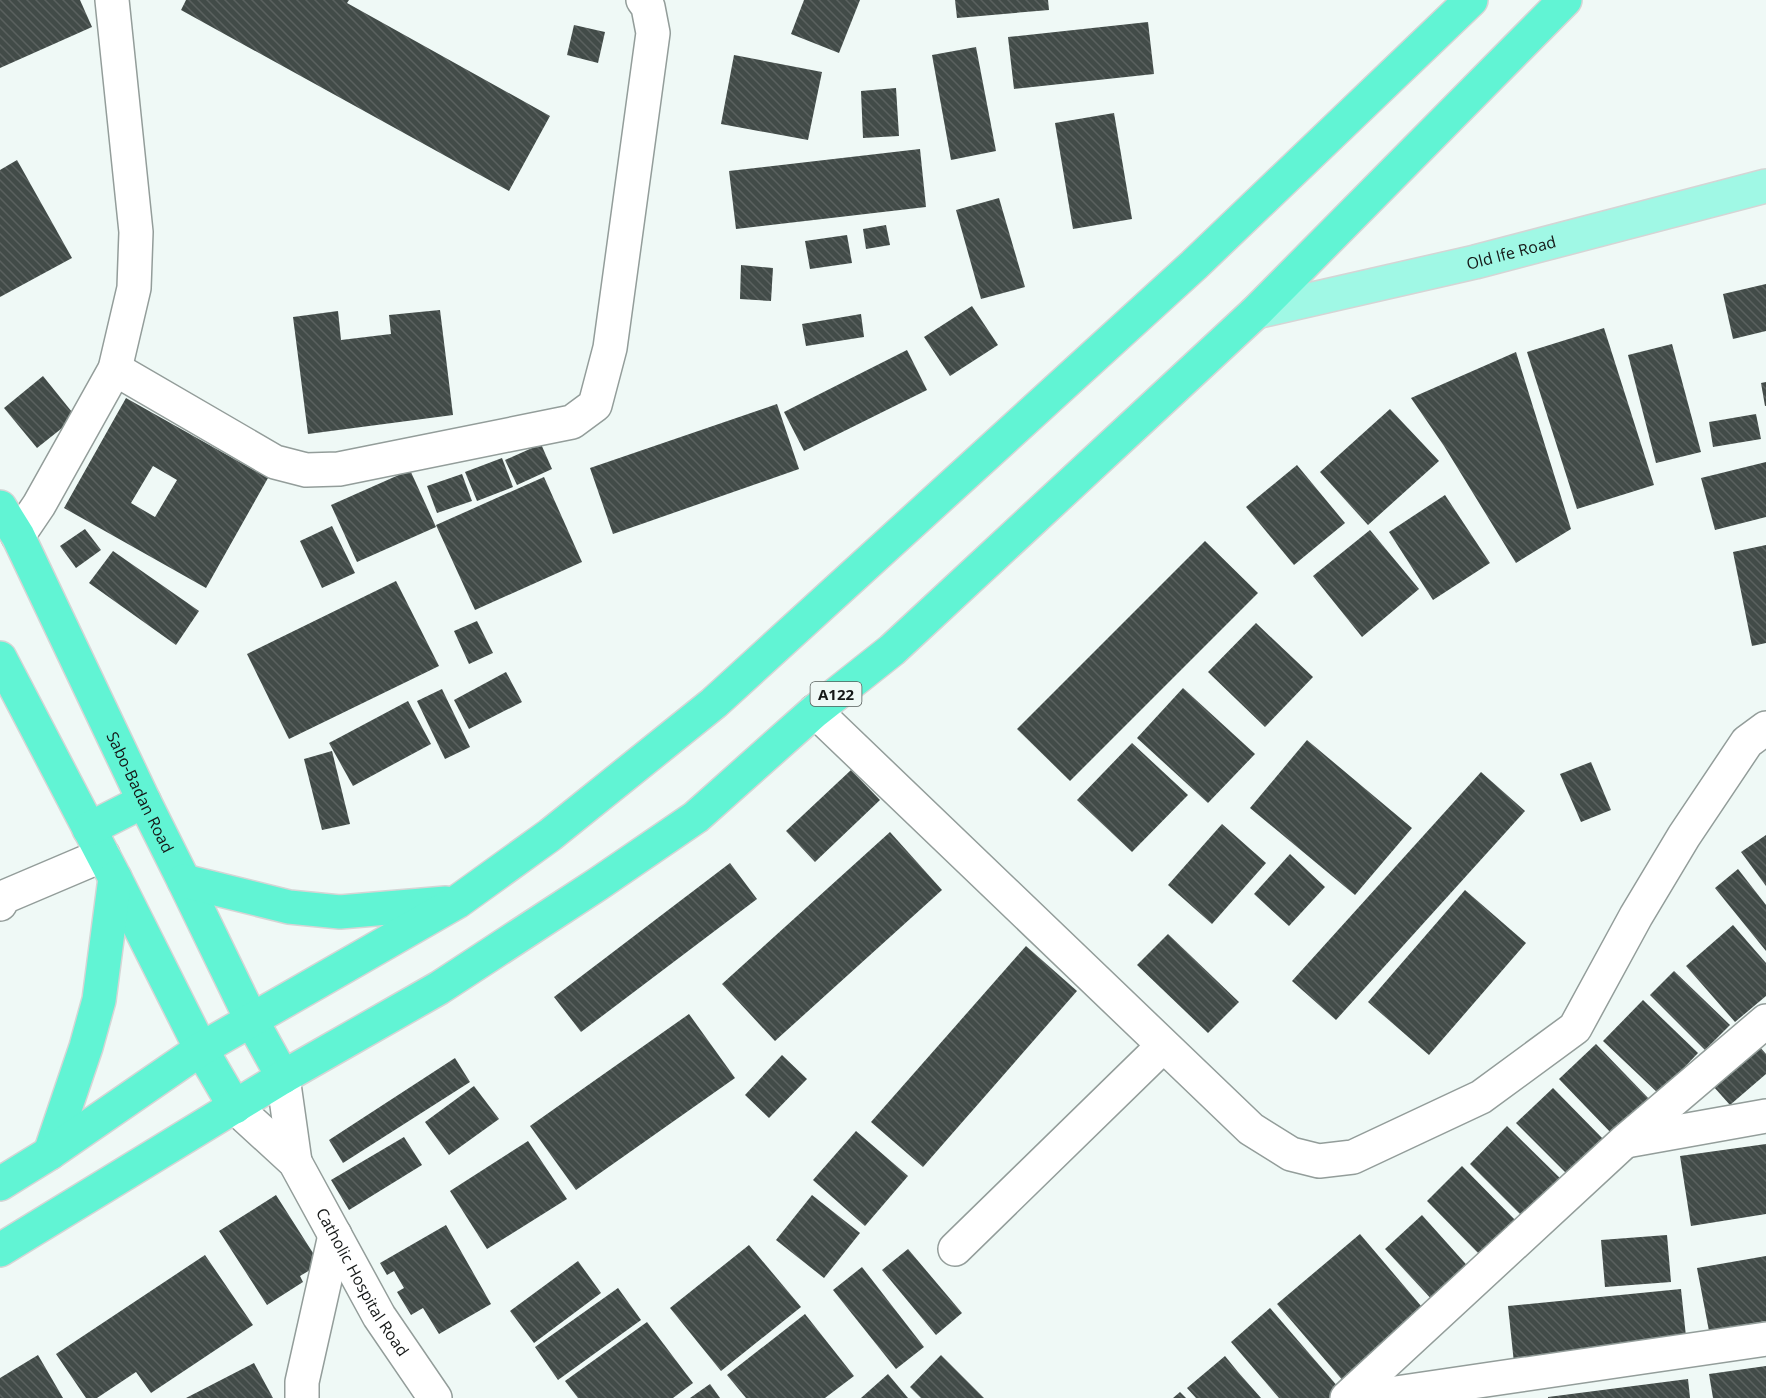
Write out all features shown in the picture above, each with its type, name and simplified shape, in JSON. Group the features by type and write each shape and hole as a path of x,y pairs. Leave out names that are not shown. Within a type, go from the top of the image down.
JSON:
{"highway":[{"path":"0,1184 50,1153 201,1049 456,902 550,835 714,703 1194,265 1471,0"},
{"name":"A122","path":"0,1250 283,1077 439,988 598,885 696,817 815,711 892,650 1256,312 1565,0"},
{"name":"Sabo-Badan Road","path":"0,507 18,536 144,801 252,1021 283,1077"},
{"path":"0,658 201,1049 235,1107"},
{"path":"50,1153 86,1047 99,1000 102,854 144,801"},
{"path":"184,880 289,907 340,912 456,902"}],"main road":[{"name":"Old Ife Road","path":"1256,312 1475,262 1766,186"}],"street":[{"path":"18,536 39,505 115,369 134,288 136,232 112,0"},
{"path":"115,369 275,462 306,470 339,469 572,422 596,405 609,348 653,33 648,7 643,0"},
{"path":"815,711 1251,1129 1291,1154 1319,1161 1353,1157 1481,1097 1575,1028 1636,916 1684,836 1747,742 1766,728"},
{"path":"1,899 102,854"},
{"path":"1347,1398 1624,1142 1766,1021"},
{"path":"955,1249 1163,1046"},
{"name":"Catholic Hospital Road","path":"283,1077 295,1162"},
{"name":"Catholic Hospital Road","path":"235,1107 295,1162 379,1316 435,1398"},
{"path":"1624,1142 1766,1116"},
{"path":"302,1398 302,1382 335,1235"},
{"path":"1362,1398 1766,1339"}],"building":[{"path":"0,0 80,0 92,27 0,68"},
{"path":"186,0 349,0 347,3 550,116 509,191 181,10"},
{"path":"804,0 860,0 839,53 791,34"},
{"path":"955,0 1048,0 1049,10 957,18"},
{"path":"1148,22 1154,74 1014,89 1008,37"},
{"path":"574,25 605,32 598,63 567,55"},
{"path":"976,47 996,151 951,160 932,55"},
{"path":"734,55 822,72 808,140 721,124"},
{"path":"896,88 899,136 863,138 861,91"},
{"path":"1114,113 1132,219 1073,229 1055,123"},
{"path":"920,149 926,207 736,229 729,171"},
{"path":"17,160 72,258 0,297 0,170"},
{"path":"999,198 1025,287 981,299 956,210"},
{"path":"886,225 890,245 866,249 863,229"},
{"path":"847,235 852,263 810,269 805,241"},
{"path":"741,265 773,268 771,301 740,299"},
{"path":"1766,284 1766,331 1733,339 1723,294"},
{"path":"972,306 998,345 950,376 924,337"},
{"path":"440,310 453,415 308,434 293,317 338,311 341,340 391,334 389,315"},
{"path":"861,314 864,337 806,346 802,324"},
{"path":"1604,328 1654,485 1577,509 1527,352"},
{"path":"1672,344 1701,452 1656,463 1628,355"},
{"path":"907,350 927,390 804,451 784,412"},
{"path":"1516,352 1571,529 1516,563 1444,446 1411,398"},
{"path":"43,376 76,417 37,448 4,408"},
{"path":"1766,382 1766,406 1765,406 1761,383"},
{"path":"126,398 268,478 206,588 64,508","holes":["153,466 177,480 155,517 131,503"]},
{"path":"777,404 799,469 613,534 590,468"},
{"path":"1390,409 1439,461 1368,525 1320,472"},
{"path":"1756,414 1761,439 1713,447 1709,422"},
{"path":"541,444 552,469 517,485 505,460"},
{"path":"502,458 513,487 477,501 465,472"},
{"path":"1766,462 1766,517 1715,530 1701,478"},
{"path":"1297,465 1345,523 1294,565 1246,507"},
{"path":"410,470 436,527 357,562 331,505"},
{"path":"462,474 472,501 437,513 427,486"},
{"path":"544,477 582,562 475,610 436,525"},
{"path":"1445,495 1490,563 1433,600 1389,532"},
{"path":"332,526 355,573 322,588 300,541"},
{"path":"85,529 101,550 76,568 60,546"},
{"path":"1370,530 1419,589 1362,637 1313,576"},
{"path":"1205,541 1258,593 1070,781 1017,729"},
{"path":"1766,545 1766,643 1752,646 1733,552"},
{"path":"113,551 199,611 176,645 89,583"},
{"path":"396,581 439,666 289,739 247,654"},
{"path":"477,621 493,653 469,664 454,631"},
{"path":"1256,623 1313,677 1265,727 1208,672"},
{"path":"506,672 522,702 469,729 454,700"},
{"path":"1183,688 1255,754 1208,803 1137,738"},
{"path":"442,689 470,747 445,759 417,701"},
{"path":"408,701 431,744 353,786 329,743"},
{"path":"1307,740 1412,828 1355,895 1250,808"},
{"path":"1132,743 1188,795 1132,852 1077,800"},
{"path":"332,751 350,824 322,830 304,759"},
{"path":"1591,762 1611,810 1581,822 1560,774"},
{"path":"851,770 880,800 815,862 786,831"},
{"path":"1481,772 1525,811 1336,1020 1292,981"},
{"path":"1222,824 1266,863 1212,924 1168,885"},
{"path":"890,832 942,890 775,1041 722,984"},
{"path":"1766,835 1766,886 1741,852"},
{"path":"1290,854 1325,887 1289,926 1254,894"},
{"path":"730,863 757,899 581,1032 554,997"},
{"path":"1738,869 1766,905 1766,951 1715,888"},
{"path":"1465,890 1526,943 1429,1055 1368,1002"},
{"path":"1733,925 1766,963 1766,996 1735,1022 1686,966"},
{"path":"1168,934 1239,1002 1208,1033 1137,965"},
{"path":"1026,946 1077,991 923,1167 871,1122"},
{"path":"1674,971 1730,1025 1705,1050 1650,995"},
{"path":"1643,1000 1698,1053 1659,1094 1603,1041"},
{"path":"689,1014 735,1078 576,1190 530,1126"},
{"path":"1596,1044 1651,1101 1614,1136 1559,1079"},
{"path":"1759,1046 1766,1054 1766,1074 1730,1105 1713,1086"},
{"path":"782,1055 807,1079 769,1118 745,1095"},
{"path":"455,1058 470,1082 343,1163 329,1140"},
{"path":"474,1086 499,1119 449,1155 425,1122"},
{"path":"1553,1088 1607,1143 1571,1178 1516,1123"},
{"path":"1507,1126 1567,1185 1529,1223 1470,1164"},
{"path":"856,1131 908,1176 865,1226 813,1180"},
{"path":"404,1137 422,1165 349,1210 331,1180"},
{"path":"528,1141 567,1199 487,1249 450,1191"},
{"path":"1766,1144 1766,1214 1691,1226 1680,1156"},
{"path":"1462,1166 1519,1224 1483,1258 1427,1201"},
{"path":"276,1195 320,1264 300,1276 303,1282 267,1305 219,1231"},
{"path":"812,1195 860,1233 824,1278 776,1240"},
{"path":"1422,1215 1472,1271 1436,1304 1385,1249"},
{"path":"446,1225 491,1304 439,1334 423,1308 411,1315 397,1292 404,1288 394,1271 387,1275 380,1263"},
{"path":"1360,1234 1427,1313 1345,1383 1277,1304"},
{"path":"1667,1235 1671,1282 1605,1287 1601,1240"},
{"path":"749,1245 801,1307 721,1371 670,1308"},
{"path":"908,1249 962,1313 936,1335 882,1270"},
{"path":"205,1255 253,1325 151,1393 136,1372 97,1398 86,1398 56,1354"},
{"path":"1766,1256 1766,1321 1709,1331 1697,1268"},
{"path":"578,1261 601,1293 534,1343 510,1311"},
{"path":"862,1267 924,1347 896,1369 833,1290"},
{"path":"618,1288 641,1320 558,1380 535,1347"},
{"path":"1681,1289 1687,1346 1514,1363 1508,1306"},
{"path":"1270,1308 1345,1395 1341,1398 1279,1398 1231,1342"},
{"path":"805,1314 854,1376 825,1398 746,1398 727,1375"},
{"path":"647,1322 693,1383 673,1398 578,1398 565,1381"},
{"path":"38,1355 63,1398 0,1398 0,1378"},
{"path":"941,1355 984,1398 921,1398 910,1387"},
{"path":"1225,1356 1261,1398 1196,1398 1187,1388"},
{"path":"254,1363 273,1398 186,1398"},
{"path":"1766,1366 1766,1398 1713,1398 1709,1374"},
{"path":"888,1374 908,1398 861,1398"},
{"path":"1688,1379 1690,1398 1548,1398 1548,1397"},
{"path":"710,1384 720,1398 690,1398"},
{"path":"1180,1392 1186,1398 1173,1398"}]}
